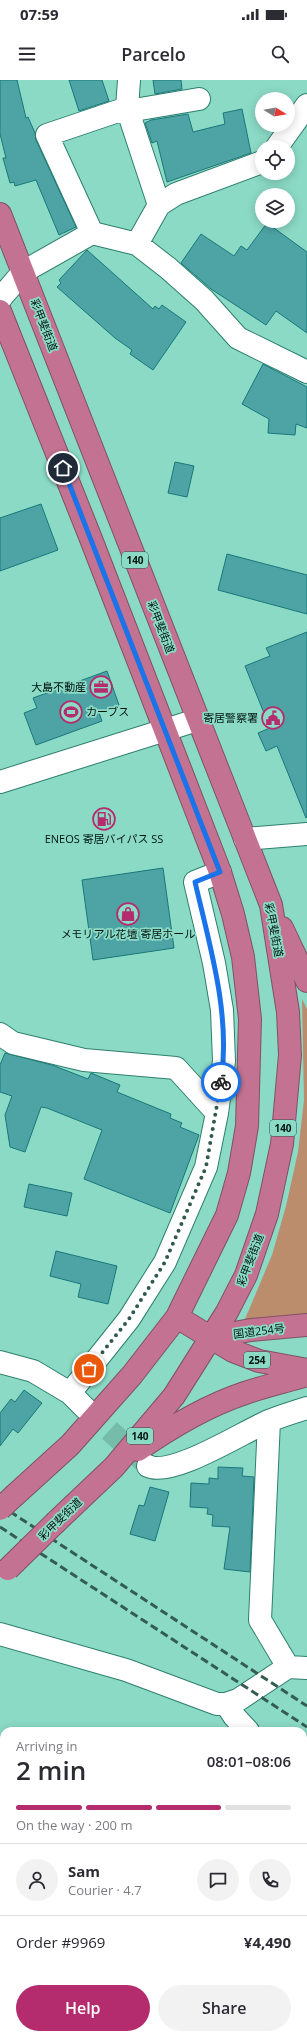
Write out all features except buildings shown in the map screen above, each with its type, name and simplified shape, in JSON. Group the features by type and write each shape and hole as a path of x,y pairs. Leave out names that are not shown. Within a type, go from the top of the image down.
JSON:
{"highway":[{"name":"彩甲斐街道","path":"0,214 197,720 271,905 288,1012 290,1055 282,1144 266,1214 246,1275 227,1312 174,1396 114,1467 4,1573"},
{"path":"0,311 166,731 220,872 233,914 243,957 250,1019 247,1126 239,1174 227,1215 177,1317 132,1375 75,1439 8,1502"},
{"path":"271,905 307,981"},
{"name":"国道254号","path":"177,1317 233,1351 259,1361 307,1370"},
{"name":"国道254号","path":"211,1337 251,1330 307,1326"},
{"path":"114,1467 153,1439 209,1408 245,1393 307,1375"}],"street":[{"path":"129,80 127,108 159,205"},
{"path":"92,233 47,135 127,108 140,109 200,99"},
{"path":"282,140 307,105"},
{"path":"137,244 159,205 176,194 255,165"},
{"path":"0,299 23,272 92,233 137,244 168,268 204,300 238,338 307,372"},
{"path":"0,782 197,720"},
{"path":"245,839 307,834"},
{"path":"0,1362 33,1372 78,1401 165,1262 206,1167 217,1113 224,1061 222,1010 214,963 195,882 220,872"},
{"path":"214,963 243,957"},
{"path":"0,1034 13,1043 84,1060 176,1068 217,1113"},
{"path":"148,1466 154,1469 162,1469 196,1457 269,1421 307,1408"},
{"path":"3,1638 126,1670 209,1702 226,1704 238,1700 298,1668 260,1620 269,1421"},
{"path":"226,1704 244,1727"}],"shaded area":[{"path":"302,999 307,1009 307,1317 245,1319 272,1255 286,1206 298,1152 304,1100"}],"tunnel":[{"path":"85,1408 143,1461"}],"railway":[{"path":"0,1505 307,1706"},
{"path":"0,1527 307,1727"}],"way so far":[{"path":"89,1369 129,1319 165,1262 206,1167 217,1113 221,1082"}],"place":[{"name":"大島不動産","path":"101,687"},
{"name":"カーブス","path":"71,712"},
{"name":"寄居警察署","path":"273,718"},
{"name":"ENEOS 寄居バイパス SS","path":"104,819"},
{"name":"メモリアル花壇 寄居ホール","path":"128,914"}],"route":[{"path":"63,468 220,872 195,882 214,963 222,1010 224,1061 221,1082"}]}
